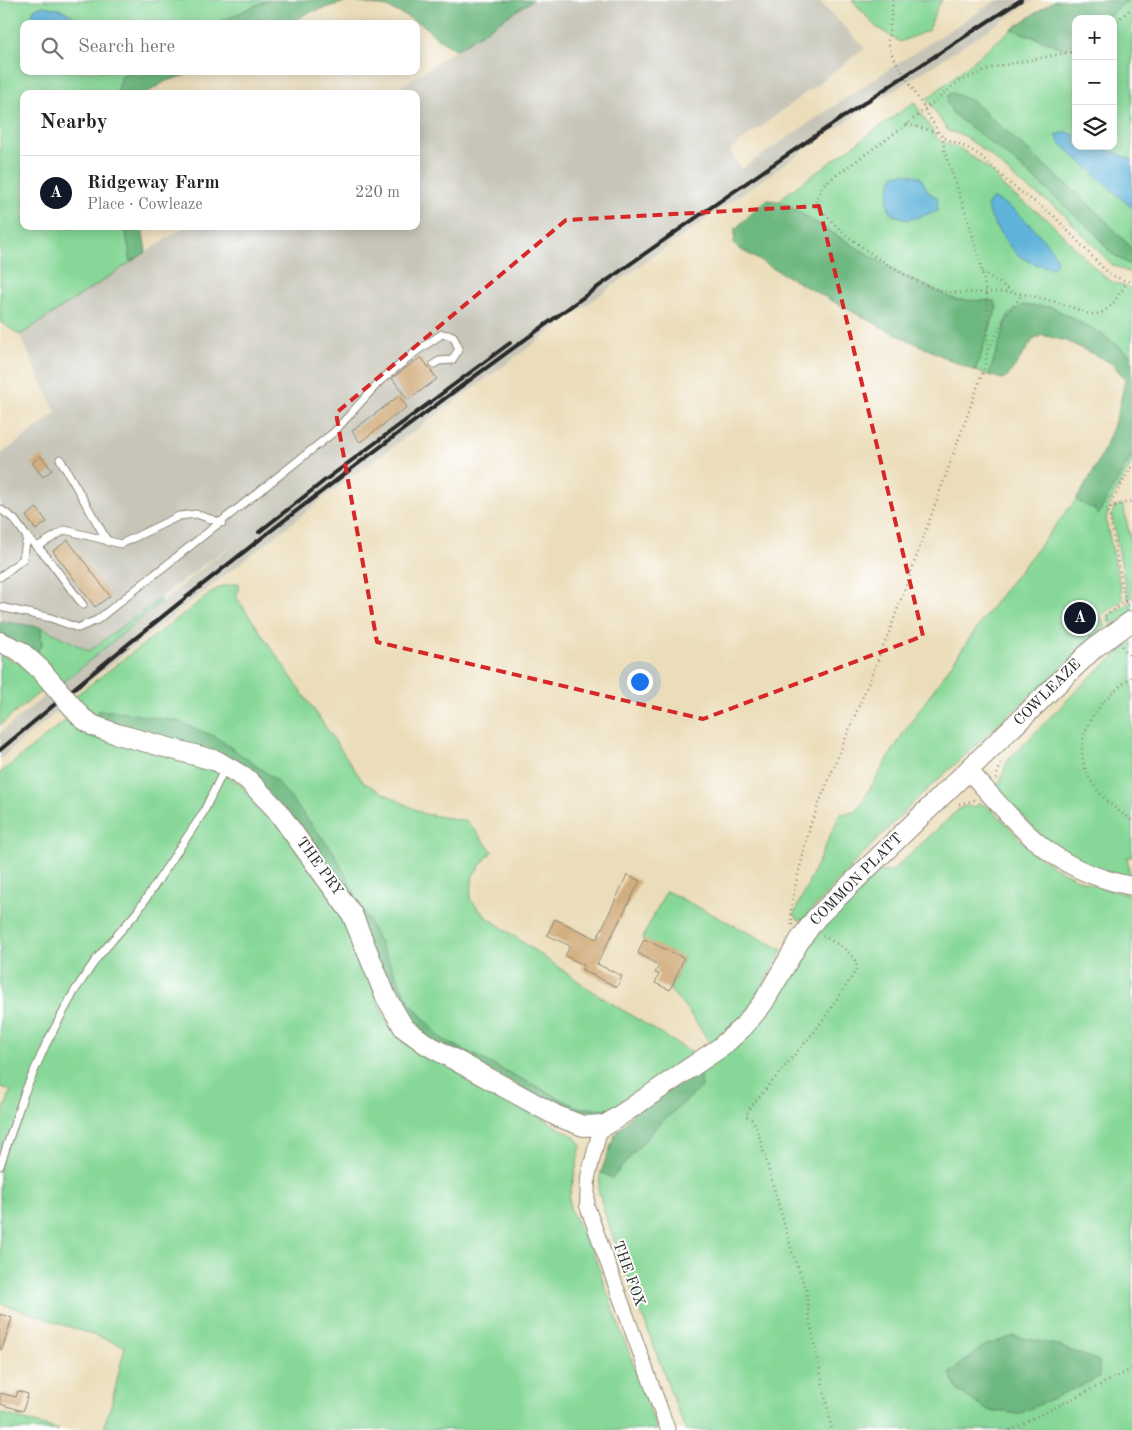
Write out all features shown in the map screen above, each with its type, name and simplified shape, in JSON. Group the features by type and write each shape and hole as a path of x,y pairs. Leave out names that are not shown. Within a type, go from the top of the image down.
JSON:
{"main road":[{"name":"COWLEAZE","path":"969,770 1094,648 1132,621"},
{"name":"THE PRY","path":"0,642 20,651 41,670 82,718 112,733 204,756 226,765 247,779 276,809 338,892 352,914 386,997 404,1028 426,1044 556,1116 583,1126 601,1126"},
{"name":"COMMON PLATT","path":"601,1126 624,1114 733,1038 763,1004 805,932 969,770"}],"street":[{"path":"969,770 1032,838 1056,857 1089,875 1132,886"},
{"name":"THE FOX","path":"601,1126 586,1187 590,1215 668,1430"}],"lane":[{"path":"0,607 51,618 78,628 97,620 222,523 334,432 380,382 417,351 442,334 453,336 459,348 452,360 439,360 434,364"},
{"path":"60,459 108,542"},
{"path":"0,509 14,519 84,606"},
{"path":"36,547 65,530 121,544 179,516 196,514 222,523"},
{"path":"0,577 23,559 27,537"},
{"path":"0,1166 24,1094 46,1044 74,992 97,958 137,912 203,813 226,765"}],"path":[{"path":"893,0 888,41 891,54 939,133 943,137 981,156 1010,184 1054,216 1104,269 1132,283"},
{"path":"1117,21 1132,8"},
{"path":"1072,52 994,67 958,82 907,124 824,184 816,200 819,208 860,245 914,280 945,291 1014,292 1093,314 1106,310 1127,282"},
{"path":"907,124 939,133"},
{"path":"943,137 944,149 982,272 985,291 988,350"},
{"path":"982,272 1014,292"},
{"path":"832,1430 809,1317 806,1289 792,1252 760,1139 753,1120 746,1116 749,1109 819,1026 857,969 857,963 852,956 823,936 818,928 805,932 790,922 791,910 811,823 890,630 978,388 988,350 1022,294"},
{"path":"1117,562 1110,524 1110,507 1132,466"},
{"path":"1110,507 1132,501"},
{"path":"1125,602 1132,599"},
{"path":"1132,678 1108,696 1097,710 1088,727 1081,750 1083,766 1090,781 1103,796 1132,820"},
{"path":"1010,1430 1132,1369"}],"highlighted area":[{"path":"819,206 923,636 703,719 377,642 336,413 566,220"}],"shaded area":[{"path":"533,0 818,0 865,48 730,150 741,169 892,67 997,0 1034,0 827,134 644,263 338,487 69,697 60,685 240,538 89,651 41,627 0,621 0,455 56,413 20,335 180,230 420,230 420,90 395,90"},
{"path":"50,692 63,707 0,759 0,733"}],"green space":[{"path":"0,0 267,0 224,20 20,20 20,75 123,75 118,90 20,90 20,230 126,230 131,262 20,335 0,322"},
{"path":"267,0 533,0 456,50 438,39 420,23 420,20 414,20 387,7 349,1 307,13 295,20 224,20"},
{"path":"852,0 942,0 935,12 929,30 900,42 876,27"},
{"path":"1055,0 1128,0 1109,15 1072,15 1072,44 1066,49 1012,29"},
{"path":"1128,0 1132,0 1132,249 1098,213 972,101 953,114 1010,157 1093,231 1111,253 1132,266 1132,274 1111,264 1059,209 1020,183 989,154 963,135 948,131 927,99 1012,29 1065,49 1072,44 1072,150 1117,150 1117,15 1109,15"},
{"path":"123,75 186,75 166,81 151,90 118,90"},
{"path":"952,93 972,101 1098,213 1132,249 1132,266 1111,253 1093,231 1010,157 953,114 947,102 948,95"},
{"path":"914,102 938,140 961,149 974,158 992,172 1005,189 1047,219 1099,272 1112,282 1132,289 1132,356 1103,335 1008,316 989,375 975,371 997,307 994,301 956,300 902,275 780,201 785,195"},
{"path":"766,200 780,201 902,275 956,300 994,301 997,307 975,371 855,313 738,248 734,244 735,229"},
{"path":"126,230 143,230 146,252 131,262"},
{"path":"1022,305 1052,307 1103,335 1132,356 1132,454 1098,515 1095,510 1076,500 1093,472 1107,442 1118,410 1125,378 1111,363 1067,341 1042,335 1033,340 1008,376 1002,379 989,375 1008,316"},
{"path":"1132,454 1132,462 1109,504 1106,521 1123,600 1100,616 1106,627 919,797 860,857 804,919 799,920 794,914 840,814 856,812 904,732 996,601 1071,506 1076,500 1095,510 1098,515"},
{"path":"1123,505 1132,547 1132,597 1128,599 1112,516 1114,507"},
{"path":"239,583 237,598 364,783 424,814 467,821 492,851 473,875 470,899 484,915 595,993 694,1054 675,1069 609,1109 579,1108 442,1039 410,1003 333,851 177,721 155,718 96,718 71,699 219,587"},
{"path":"159,599 161,602 60,685 36,653 42,645 41,627 89,651"},
{"path":"1132,601 1132,613 1111,625 1106,617"},
{"path":"0,621 41,627 42,645 36,653 0,638"},
{"path":"1132,642 1132,857 1127,857 1130,876 1096,870 1053,848 996,788 1008,760 1090,677"},
{"path":"0,655 22,665 46,687 0,725"},
{"path":"98,711 111,711 177,721 216,737 275,779 333,851 410,1003 442,1039 579,1108 609,1109 597,1119 577,1117 416,1031 270,793 96,718"},
{"path":"71,716 211,768 237,782 273,816 344,915 368,970 383,1014 400,1040 574,1136 581,1145 569,1199 571,1211 592,1250 657,1430 127,1430 104,1425 111,1406 125,1346 0,1303 0,1121 11,1091 0,1086 0,773"},
{"path":"979,803 993,811 1028,847 1063,872 1090,884 1132,895 1132,1430 685,1430 607,1221 598,1189 601,1172 612,1178 657,1126 702,1087 699,1072 776,999 815,938 813,933 880,871 891,872 960,808 966,806 975,807"},
{"path":"666,891 783,950 746,1013 711,1044 686,1008 670,990 684,958 642,939"},
{"path":"699,1072 702,1087 657,1126 612,1178 601,1172 615,1135 634,1112"},
{"path":"1014,1336 1056,1345 1099,1361 1099,1377 1019,1414 987,1410 957,1390 950,1373 984,1346"},
{"path":"0,1413 59,1430 0,1430"}],"water":[{"path":"44,6 63,10 79,20 31,20 34,9"},
{"path":"1067,132 1072,134 1072,150 1109,150 1132,160 1132,208 1060,143 1056,135"},
{"path":"905,173 920,177 929,193 937,197 938,211 908,220 891,214 888,199 890,185 894,175"},
{"path":"992,199 1009,207 1040,235 1055,255 1057,262 1053,268 1027,261 1010,247 989,213 987,206"}],"building":[{"path":"421,357 437,379 408,400 392,378"},
{"path":"399,396 407,407 360,442 352,431"},
{"path":"41,456 52,470 43,477 32,463"},
{"path":"37,508 47,522 36,530 26,516"},
{"path":"68,540 110,596 95,607 53,551"},
{"path":"627,875 640,881 597,964 622,976 617,987 582,970 584,965 565,956 570,946 547,935 555,919 597,939"},
{"path":"644,939 684,958 670,990 655,983 659,974 655,973 659,966 638,953"},
{"path":"0,1314 12,1318 2,1350 0,1349"},
{"path":"18,1391 28,1394 23,1411 0,1404 0,1393 16,1397"}],"railway":[{"path":"0,750 122,649 246,551 371,454 499,359 757,175 1021,0"},
{"path":"259,532 324,481 510,343"}],"place":[{"name":"Ridgeway Farm","path":"1080,618"}]}
